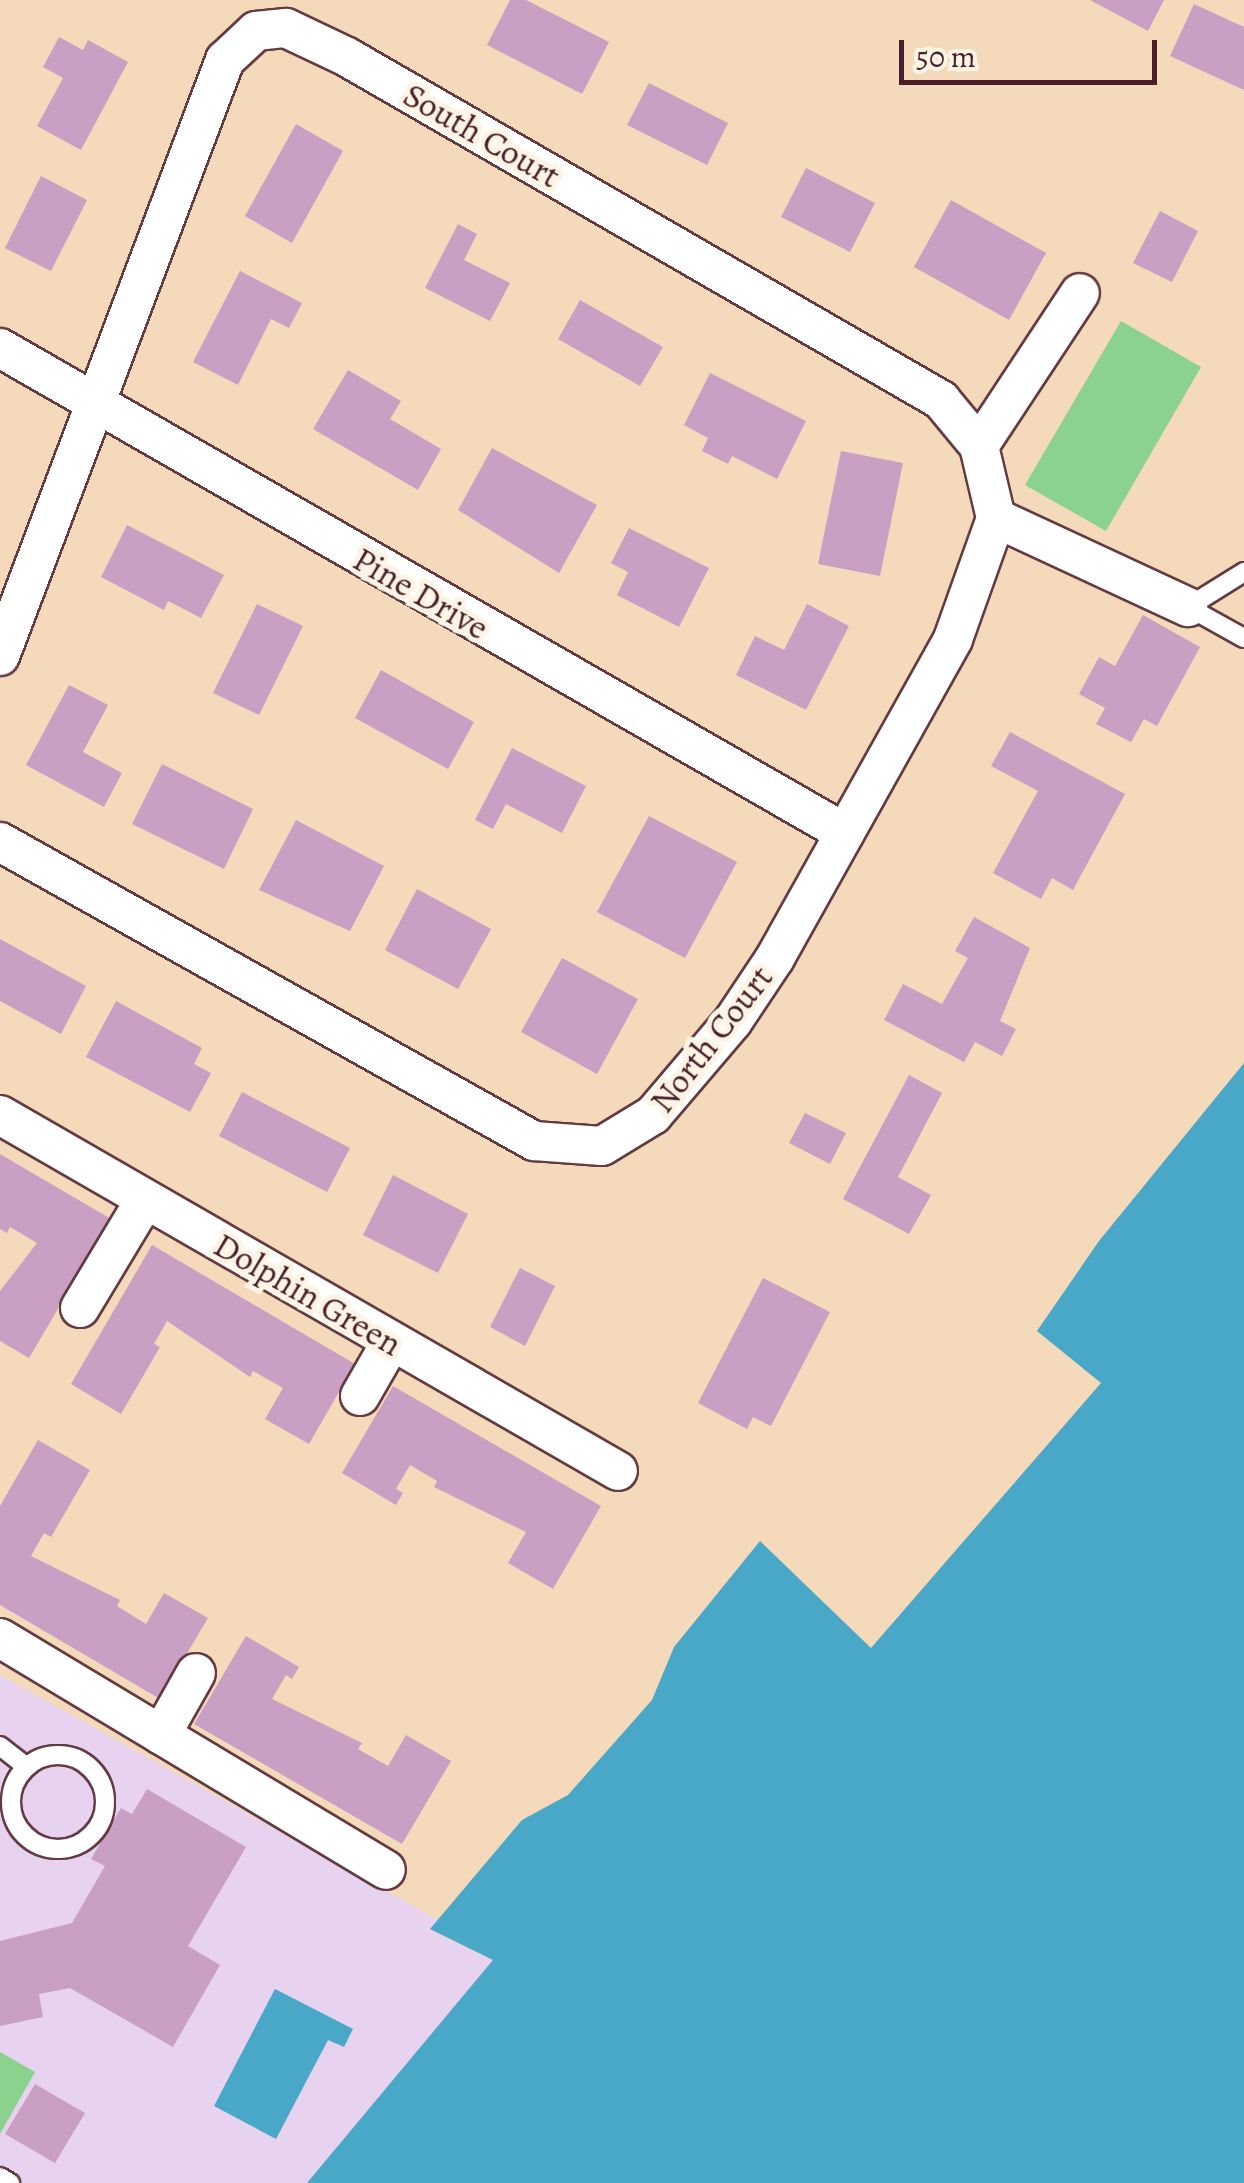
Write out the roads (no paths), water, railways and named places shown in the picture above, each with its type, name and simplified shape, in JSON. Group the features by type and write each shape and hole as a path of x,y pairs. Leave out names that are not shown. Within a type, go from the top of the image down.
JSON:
{"street":[{"name":"South Court","path":"96,404 225,60 256,32 286,28 941,400 979,446 996,518"},
{"path":"979,446 1080,293"},
{"name":"Pine Drive","path":"0,348 845,833"},
{"path":"0,656 96,404"},
{"path":"996,518 1188,607"},
{"name":"North Court","path":"0,842 526,1137 571,1148 614,1142 654,1115 734,1022 952,639 996,518"},
{"name":"Dolphin Green","path":"0,1115 618,1471"},
{"path":"80,1308 145,1200"},
{"path":"360,1396 392,1342"},
{"path":"0,1638 386,1870"},
{"path":"160,1734 196,1674"}],"lane":[{"path":"1244,572 1188,607 1244,638"},
{"path":"0,1746 26,1766"},
{"path":"56,1754 72,1756 98,1776 106,1807 92,1836 63,1850 32,1842 20,1831 10,1804 26,1766 56,1754"},
{"path":"0,2177 10,2183"}],"water":[{"path":"1244,1063 1244,2183 307,2183 493,1960 430,1929 522,1820 568,1795 652,1700 674,1647 760,1541 871,1648 1101,1383 1037,1331 1099,1241"},
{"path":"275,1989 353,2029 344,2047 328,2040 276,2139 214,2106"}]}
